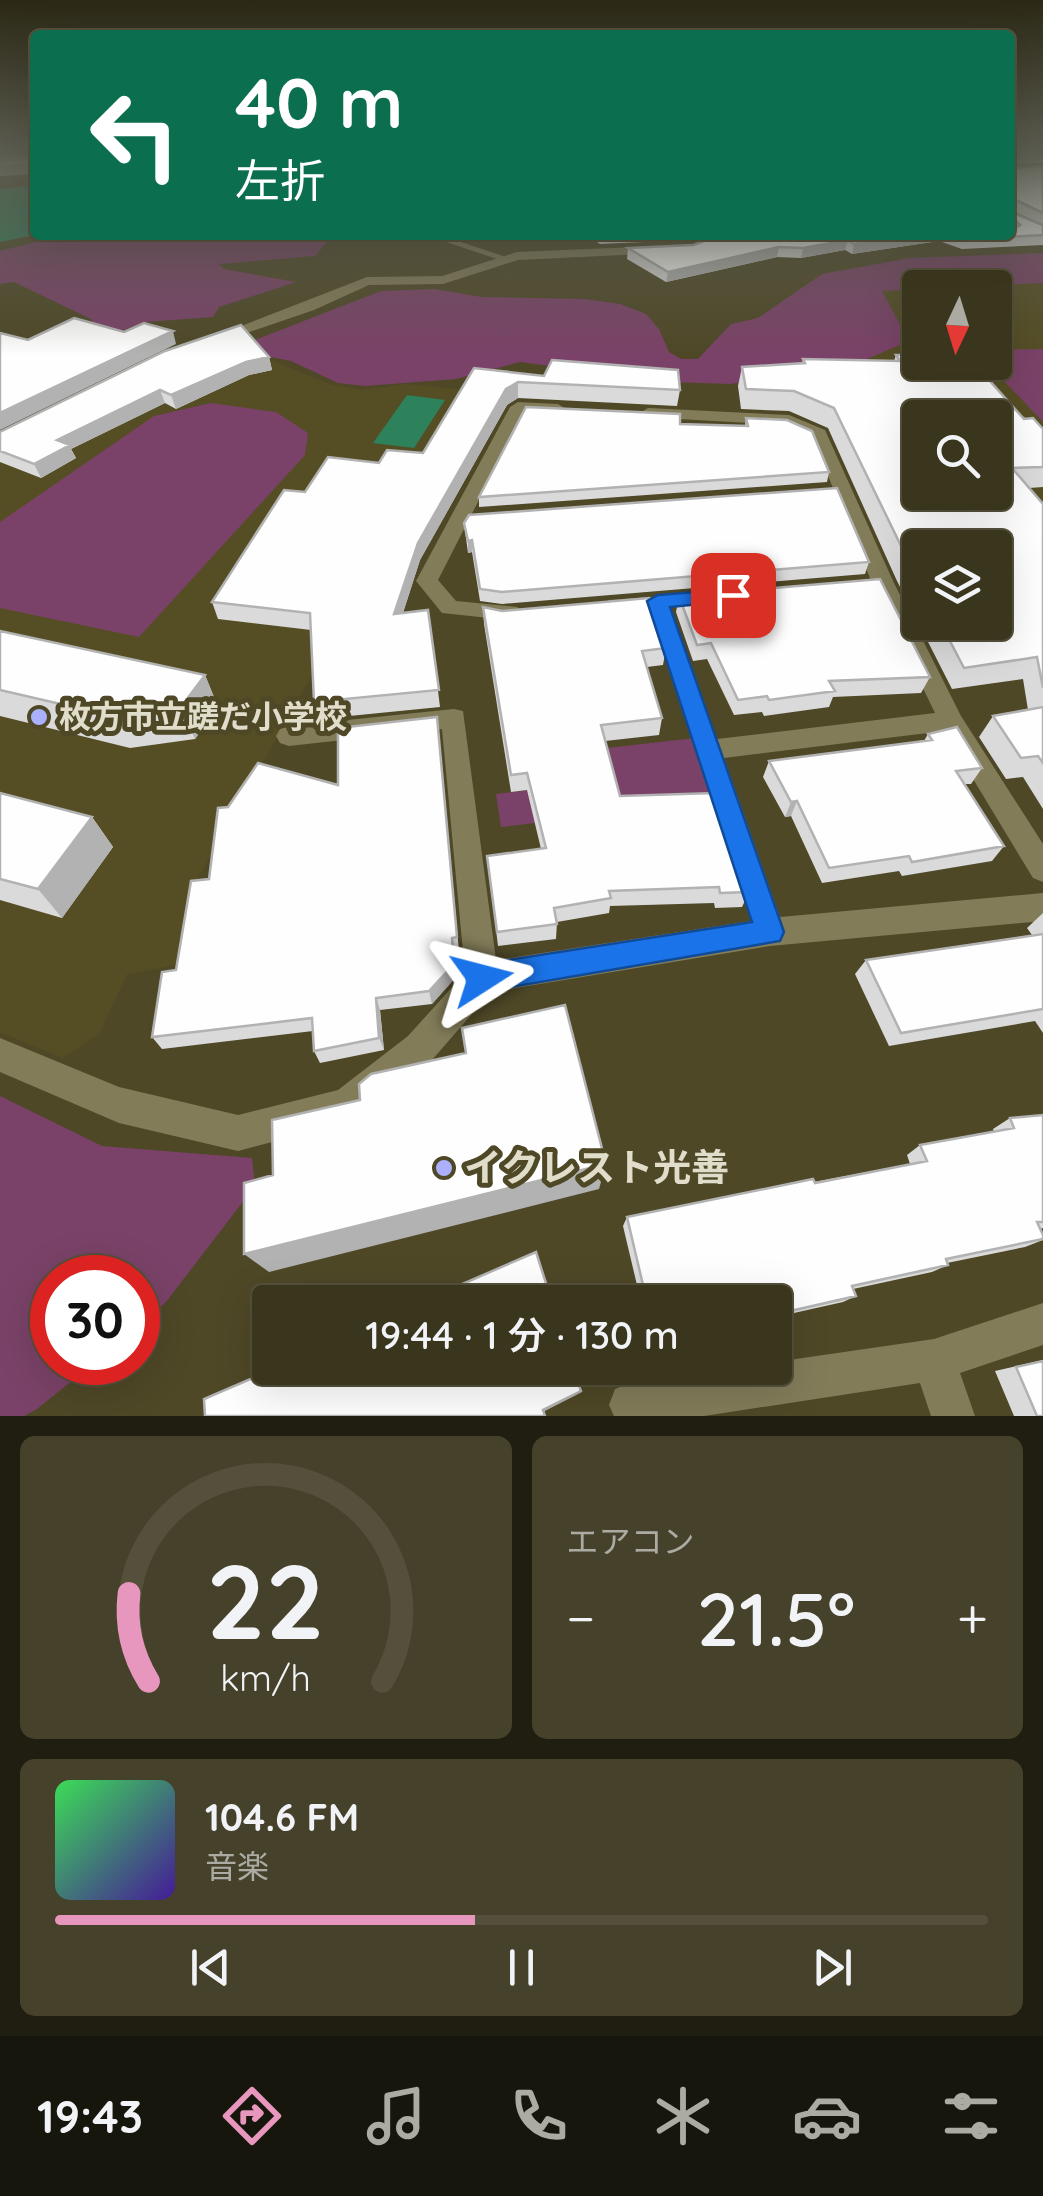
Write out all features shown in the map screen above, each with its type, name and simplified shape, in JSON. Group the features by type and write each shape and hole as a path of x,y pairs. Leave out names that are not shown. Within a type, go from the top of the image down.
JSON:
{"street":[{"path":"199,345 309,307 367,281 443,280 508,260 558,252 676,249"},
{"path":"541,612 502,616 450,608 426,581 469,517 518,407 576,410"},
{"path":"634,412 789,420 820,434 834,491 874,584 951,721 1043,869"},
{"path":"599,607 733,595"},
{"path":"658,601 770,932"},
{"path":"289,736 454,718 482,978"},
{"path":"708,750 951,721"},
{"path":"0,1056 120,1106 238,1133 347,1106 420,1048 482,978 770,932 1043,907"},
{"path":"631,1405 934,1360 1043,1324"},
{"path":"934,1360 953,1416"}],"lane":[{"path":"446,240 508,260"}],"shaded area":[{"path":"0,223 30,223 30,236 0,242"},
{"path":"44,240 327,242 315,256 219,264 224,269 296,282 219,307 213,317 145,322 110,335 82,329 93,320 14,282 0,284 0,251"},
{"path":"1043,253 1043,283 1012,285 1012,270 902,270 902,290 882,291 902,328 902,344 853,365 730,384 671,382 520,362 456,379 365,386 338,383 291,361 261,355 95,402 381,291 434,289 482,297 585,299 620,304 646,314 659,329 669,352 681,359 698,359 731,324 758,318 822,274 909,258"},
{"path":"1043,283 1043,661 1012,588 1012,530 995,530 995,510 1012,510 1012,400 902,400 902,404 853,365 881,291 902,290 902,380 1012,380 1012,284"},
{"path":"232,344 329,384 362,390 406,384 465,390 186,900 177,965 127,974 99,1034 63,1058 0,1032 0,454"},
{"path":"1043,349 1043,422 1003,380 1012,380 1012,350"},
{"path":"407,395 445,400 414,448 373,443"},
{"path":"211,403 276,412 308,433 305,455 139,637 0,608 0,522 154,416"},
{"path":"695,738 718,801 501,827 496,794 615,780 607,748"},
{"path":"0,1096 102,1146 252,1158 255,1186 160,1307 160,1255 30,1255 30,1385 67,1385 24,1416 0,1416"}],"building":[{"path":"1043,225 1043,235 1015,236 1015,228"},
{"path":"708,240 848,240 803,248 779,247 668,272 628,248 693,245"},
{"path":"848,240 881,240 854,244"},
{"path":"74,318 124,332 144,323 173,331 0,413 0,333 28,340"},
{"path":"241,325 269,357 246,362 171,395 160,390 57,440 70,445 34,464 0,451 0,432 165,351"},
{"path":"896,355 902,355 902,380 989,380 1007,400 902,400 902,510 1012,510 1012,468 1043,504 1043,688 1037,657 964,668 949,640 1012,640 1012,530 902,530 902,548 834,408 794,391 746,389 742,367 805,363 803,359 900,361"},
{"path":"552,360 678,370 680,390 518,382 506,389 418,543 394,614 428,610 439,690 314,702 310,613 212,602 284,490 305,492 328,457 379,463 387,450 423,453 474,368 544,376"},
{"path":"1012,406 1024,419 1033,418 1043,429 1043,467 1012,468"},
{"path":"526,407 680,414 680,424 748,426 746,418 787,420 812,431 829,472 479,497"},
{"path":"837,488 869,562 502,592 480,589 472,540 468,541 464,523 469,515"},
{"path":"880,579 902,622 902,640 911,640 930,677 829,681 835,691 738,700 711,643 697,645 679,596"},
{"path":"649,598 666,648 642,651 662,718 601,725 620,796 715,793 749,892 720,893 719,887 609,891 611,898 554,908 557,924 497,932 487,856 546,848 527,773 511,775 483,607 502,611"},
{"path":"0,631 205,675 181,707 112,716 0,690"},
{"path":"1043,707 1043,763 1038,756 1021,758 993,716"},
{"path":"437,717 457,937 452,938 454,964 429,991 376,998 379,1038 314,1051 312,1018 152,1037 162,972 176,970 191,881 209,879 218,808 228,807 258,763 338,785 338,728"},
{"path":"957,727 982,768 956,771 1004,846 912,862 909,856 829,868 797,801 791,802 769,761 932,740 928,734"},
{"path":"0,793 92,817 38,889 0,879"},
{"path":"1043,934 1043,1009 901,1033 866,960"},
{"name":"イクレスト光善","path":"565,1005 606,1164 244,1254 244,1183 273,1175 272,1120 360,1100 359,1084 371,1074 466,1053 462,1028"},
{"path":"1043,1115 1043,1222 1037,1222 1043,1239 946,1259 948,1265 852,1286 856,1296 792,1311 792,1285 643,1285 627,1217 813,1179 815,1183 927,1161 920,1145 1014,1128 1010,1118"},
{"path":"536,1252 547,1285 460,1285"},
{"path":"1043,1361 1043,1416 1037,1416 1016,1367"},
{"path":"252,1378 252,1385 579,1385 581,1391 543,1410 545,1416 205,1416 204,1399"}],"place":[{"name":"枚方市立蹉だ小学校","path":"39,717"},
{"name":"イクレスト光善","path":"444,1168"}],"route":[{"path":"482,978 770,932 658,601 733,595"}]}
